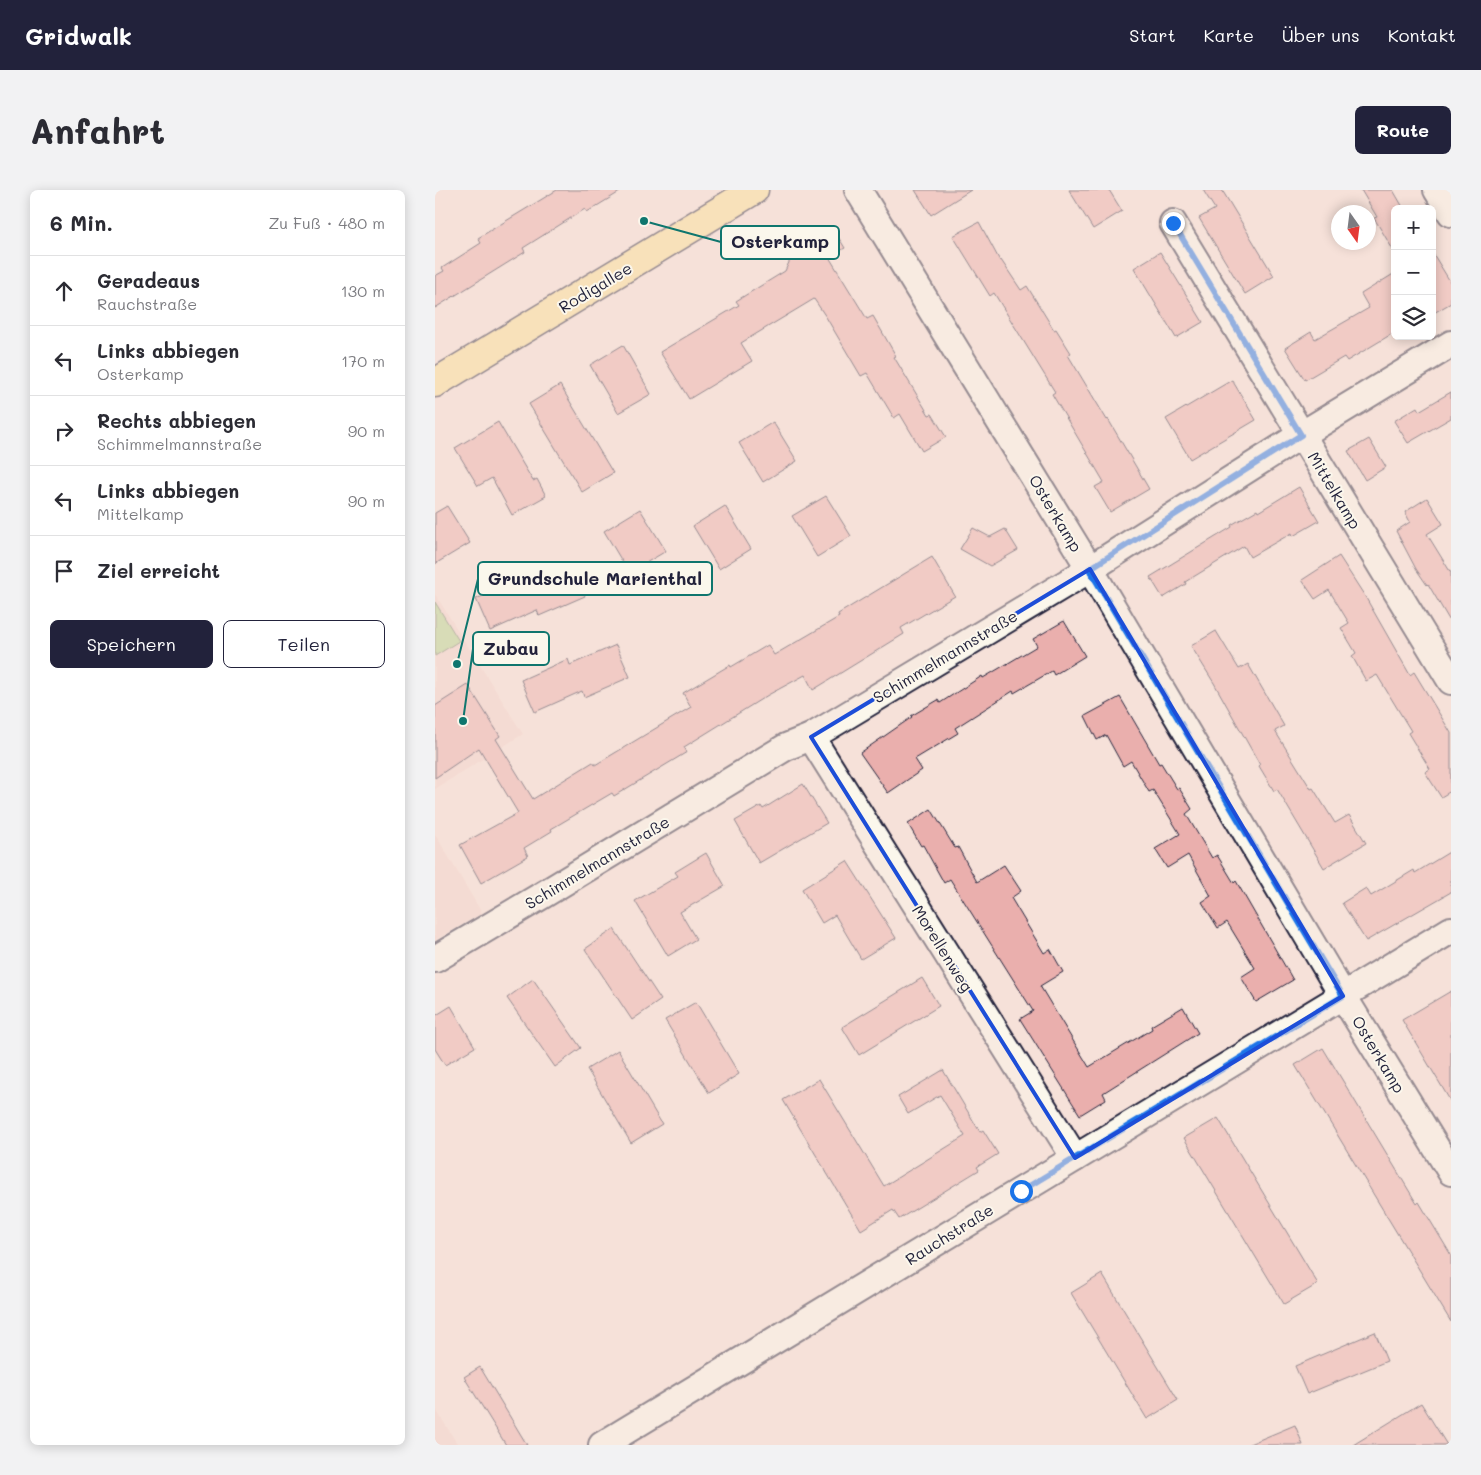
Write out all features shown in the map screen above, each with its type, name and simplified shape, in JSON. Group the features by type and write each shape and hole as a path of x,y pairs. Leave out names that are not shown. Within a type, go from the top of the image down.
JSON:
{"main road":[{"name":"Rodigallee","path":"435,383 754,190"}],"street":[{"name":"Osterkamp","path":"858,190 1089,569 1343,996 1451,1172"},
{"path":"1437,190 1451,213"},
{"name":"Mittelkamp","path":"1173,223 1451,681"},
{"name":"Schimmelmannstraße","path":"435,959 786,747 811,737 1089,569 1301,435 1451,344"},
{"name":"Morellenweg","path":"811,737 1075,1158"},
{"name":"Rauchstraße","path":"602,1445 1451,930"}],"highlighted area":[{"path":"1090,569 1343,996 1075,1158 811,737"}],"shaded area":[{"path":"435,594 523,734 435,789"},
{"path":"435,834 482,913 435,940"},
{"path":"435,1408 458,1445 435,1445"}],"green space":[{"path":"435,602 459,641 435,656"}],"building":[{"path":"557,190 623,190 587,212 585,209 523,248 525,252 435,308 435,276 444,271 442,268 481,243 478,238"},
{"path":"915,190 971,190 931,215"},
{"path":"1069,190 1109,190 1122,211 1093,229"},
{"path":"1203,190 1222,190 1274,276 1245,294 1199,218 1215,209"},
{"path":"1361,190 1393,190 1402,205 1391,205 1391,246 1376,221 1376,205 1370,205"},
{"path":"979,222 1000,261 1021,290 1027,286 1054,330 1056,329 1071,353 1068,355 1149,489 1110,512 1095,487 1104,482 1052,394 1055,392 994,293 990,296 953,236"},
{"path":"832,227 845,248 829,257 867,319 873,316 896,356 894,357 929,415 932,414 946,437 922,451 900,414 894,418 867,373 861,376 814,299 741,343 752,361 689,399 660,352 739,305 736,301 785,271 791,258 799,254 800,247"},
{"path":"1160,252 1203,322 1176,338 1134,268"},
{"path":"1436,259 1451,283 1451,303 1436,312"},
{"path":"1391,275 1391,334 1347,361 1344,357 1305,380 1285,348 1311,332 1315,339 1369,308 1361,294"},
{"path":"623,345 651,394 618,413 590,365"},
{"path":"1232,380 1256,420 1190,459 1166,419"},
{"path":"560,385 613,473 582,492 529,404"},
{"path":"1451,392 1451,418 1408,443 1394,421 1417,407 1419,411"},
{"path":"498,422 533,481 537,479 546,496 512,515 492,478 478,486 455,448"},
{"path":"773,422 797,461 763,482 739,443"},
{"path":"1369,439 1386,467 1365,480 1348,451"},
{"path":"1299,487 1319,521 1293,536 1292,533 1250,557 1244,546 1185,582 1186,584 1163,598 1150,577 1232,527 1231,525 1257,510 1258,512"},
{"path":"826,496 851,536 817,557 792,516"},
{"path":"1427,498 1443,524 1427,534 1451,573 1451,623 1428,584 1416,569 1396,531 1410,522 1405,512"},
{"path":"447,506 470,543 435,564 435,513"},
{"path":"725,506 751,549 719,569 693,526"},
{"path":"640,509 666,551 629,573 604,531"},
{"path":"973,528 990,537 1005,529 1018,550 990,566 960,549"},
{"path":"1339,556 1366,598 1410,675 1414,672 1451,733 1451,791 1441,797 1425,772 1430,769 1408,733 1411,731 1377,675 1366,681 1352,656 1356,653 1341,628 1349,623 1329,590 1315,599 1302,580"},
{"path":"932,557 955,596 901,628 904,634 813,690 805,675 768,695 684,747 687,752 614,796 612,793 551,829 552,831 524,848 528,856 481,883 460,845 518,813 479,748 435,778 435,706 468,685 500,736 496,739 533,799 593,762 595,765 691,707 683,693 768,645 774,655 839,617 838,614"},
{"path":"571,564 585,596 539,616 537,610 490,631 476,599 523,578 525,585"},
{"path":"1064,621 1085,656 1054,675 1052,671 1014,693 1013,691 955,728 958,733 915,759 922,770 888,793 860,753 911,716 938,700 940,703 982,676 983,678 1037,646 1033,639"},
{"path":"1216,631 1239,669 1248,664 1284,726 1275,731 1311,789 1313,788 1335,823 1349,815 1366,843 1324,868 1277,789 1274,791 1259,766 1214,683 1191,646"},
{"path":"616,645 630,677 584,697 582,691 535,712 521,680 568,659 570,665"},
{"path":"1120,697 1159,764 1161,763 1192,809 1186,814 1212,858 1217,855 1234,883 1236,881 1293,980 1256,1002 1241,977 1255,968 1227,922 1218,928 1202,902 1211,896 1188,855 1167,868 1155,849 1180,834 1153,790 1149,792 1131,761 1123,766 1106,735 1097,740 1085,716"},
{"path":"803,784 827,823 759,863 735,821 761,806 763,809"},
{"path":"931,809 955,848 958,847 977,882 1004,865 1021,891 1011,898 1044,953 1050,949 1063,972 1040,986 1089,1067 1152,1029 1151,1026 1183,1007 1198,1033 1103,1093 1106,1099 1080,1115 1020,1019 1033,1011 950,879 944,883 923,845 921,846 908,824"},
{"path":"1451,851 1451,892 1366,941 1342,903 1366,888 1371,896 1414,870 1415,873"},
{"path":"706,853 725,886 680,912 696,939 668,956 635,901 678,876 675,872"},
{"path":"847,861 896,938 861,959 835,915 822,923 802,889"},
{"path":"614,929 661,1000 632,1020 585,949"},
{"path":"922,978 939,1006 859,1055 842,1027"},
{"path":"533,979 581,1048 555,1067 507,998"},
{"path":"1451,991 1451,1102 1402,1020"},
{"path":"696,1002 739,1074 709,1093 665,1020"},
{"path":"451,1006 475,1047 445,1065 435,1049 435,1016"},
{"path":"1323,1048 1417,1204 1419,1202 1451,1255 1451,1322 1295,1065"},
{"path":"618,1050 662,1124 631,1143 587,1069"},
{"path":"943,1070 980,1132 983,1130 998,1154 977,1167 979,1170 899,1219 893,1210 861,1230 783,1100 819,1079 884,1186 965,1136 940,1095 908,1114 898,1097"},
{"path":"1218,1118 1318,1284 1284,1304 1184,1138"},
{"path":"1102,1274 1178,1400 1147,1419 1071,1293"},
{"path":"1375,1332 1387,1361 1307,1394 1295,1366"},
{"path":"480,1367 527,1445 506,1445 464,1377"},
{"path":"1421,1403 1447,1445 1353,1445"},
{"path":"1295,1425 1303,1445 1247,1445"}],"place":[{"name":"Osterkamp","path":"644,221"},
{"name":"Grundschule Marienthal","path":"457,664"},
{"name":"Zubau","path":"463,721"}],"route":[{"path":"1021,1191 1343,996 1089,569 1301,435 1173,223"}]}
